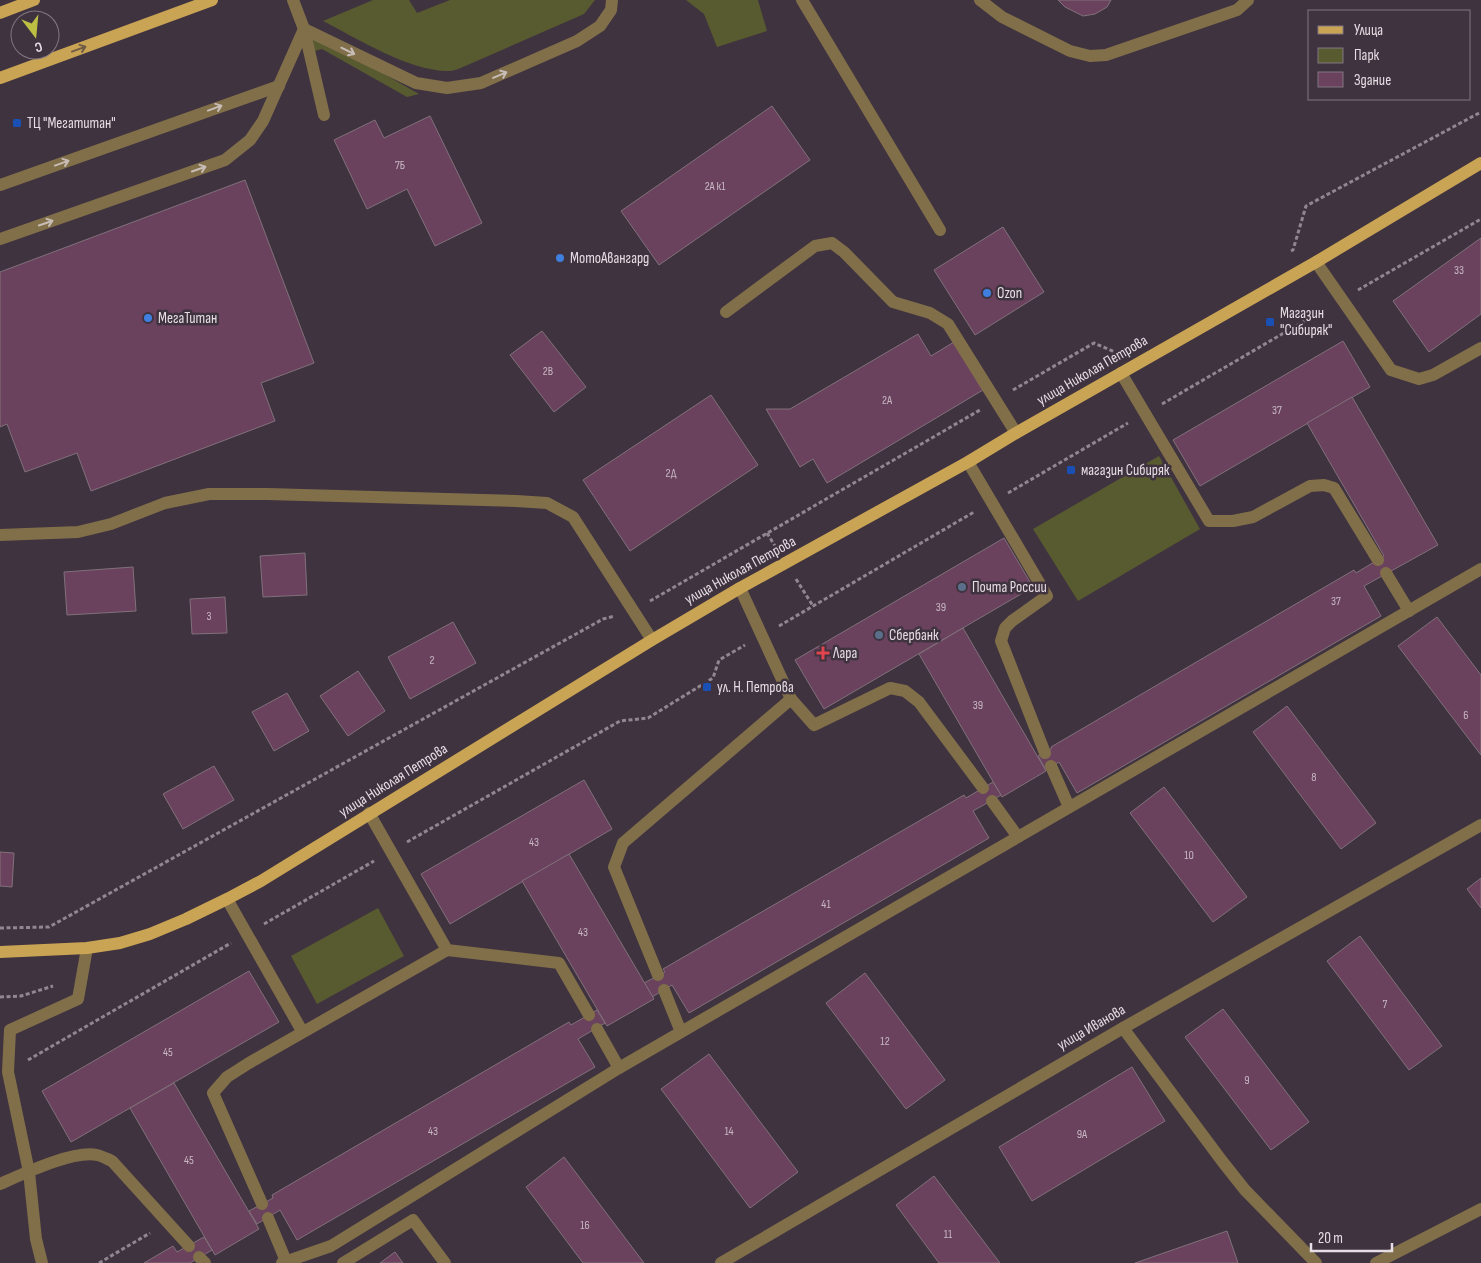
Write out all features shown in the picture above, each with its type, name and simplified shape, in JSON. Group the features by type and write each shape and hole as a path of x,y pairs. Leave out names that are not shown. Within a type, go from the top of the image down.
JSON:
{"main road":[{"path":"0,13 34,0"},
{"path":"0,78 212,0"},
{"name":"улица Николая Петрова","path":"0,952 86,948 120,943 150,934 186,919 261,881 369,813 740,588 968,462 1316,262 1481,163"}],"street":[{"path":"294,0 304,30 324,116"},
{"path":"304,30 416,83 447,88 481,83 577,42 600,26 611,10 612,0"},
{"path":"802,0 940,230"},
{"path":"980,0 1002,17 1070,52 1090,56 1106,55 1237,10 1248,0"},
{"path":"0,239 225,160 250,140 262,121 304,30"},
{"path":"0,185 279,86"},
{"path":"726,312 815,246 832,243 844,252 893,302 930,313 948,324 1016,433"},
{"path":"1316,262 1390,370 1419,379 1433,376 1481,348"},
{"path":"1121,373 1209,521 1233,521 1253,517 1310,486 1324,485 1334,488 1378,560"},
{"path":"968,462 1047,596 1012,620 1005,628 1001,641 1045,752"},
{"path":"0,535 78,532 111,524 166,503 209,494 267,494 547,503 573,517 652,640"},
{"path":"268,1218 284,1262 331,1246 619,1068 1481,569"},
{"path":"1386,573 1409,611"},
{"path":"740,588 791,699 814,725 890,688 905,690 919,702 983,788"},
{"path":"658,975 614,867 623,843 791,699"},
{"path":"1051,766 1069,808"},
{"path":"992,801 1018,837"},
{"path":"369,813 447,950"},
{"name":"улица Иванова","path":"721,1263 1123,1028 1481,825"},
{"path":"227,899 302,1031"},
{"path":"42,1263 36,1239 30,1172 8,1072 10,1030 78,999 86,948"},
{"path":"262,1204 213,1093 226,1078 249,1062 302,1031 447,950 559,963 589,1015"},
{"path":"664,990 681,1032"},
{"path":"1123,1028 1245,1190 1316,1263"},
{"path":"596,1029 619,1068"},
{"path":"0,1184 70,1157 85,1154 98,1155 112,1161 189,1246"},
{"path":"1376,1263 1481,1209"},
{"path":"344,1263 413,1220 445,1263"}],"path":[{"path":"1285,255 1293,250 1306,206 1481,112"},
{"path":"0,928 49,927 603,619 633,611 1094,343 1117,353"},
{"path":"0,997 21,996 82,976"},
{"path":"99,1263 168,1222"}],"green space":[{"path":"373,0 409,0 417,13 450,0 595,0 584,14 461,68 448,71 433,70 401,60 323,21"},
{"path":"686,0 758,0 767,31 717,47 704,14"},
{"path":"305,29 419,94 407,97 322,49 311,52"},
{"path":"1159,456 1200,529 1078,601 1033,529"},
{"path":"378,908 404,956 317,1004 291,956"}],"building":[{"path":"1058,0 1111,0 1107,7 1095,14 1083,16 1065,7"},
{"path":"772,106 810,160 659,265 621,211"},
{"path":"430,116 482,223 435,246 407,189 367,209 334,140 375,120 384,138"},
{"name":"МегаТитан","path":"245,180 314,363 261,383 275,421 91,491 77,453 25,472 7,424 0,427 0,272"},
{"path":"1003,227 1044,292 975,335 934,270"},
{"path":"1481,238 1481,314 1429,352 1393,301"},
{"path":"542,331 586,387 554,412 510,355"},
{"path":"918,334 931,356 954,342 983,390 827,483 813,459 800,467 766,409 790,409"},
{"path":"1343,341 1370,387 1200,486 1173,440"},
{"path":"711,395 758,465 630,551 583,480"},
{"path":"1352,397 1438,545 1364,586 1381,616 1077,793 1059,762 1046,770 1038,756 1051,747 1354,570 1356,573 1384,556 1307,423"},
{"path":"1004,538 1033,587 824,709 795,660"},
{"path":"305,553 307,595 263,597 260,556"},
{"path":"133,567 136,611 67,615 64,572"},
{"path":"225,597 227,633 192,634 190,599"},
{"path":"1437,617 1481,675 1481,755 1398,646"},
{"path":"453,622 476,663 410,699 388,657"},
{"path":"963,628 1046,771 1002,797 919,654"},
{"path":"358,671 385,711 348,736 320,696"},
{"path":"287,693 309,731 274,751 252,712"},
{"path":"1287,706 1376,823 1341,849 1253,732"},
{"path":"214,766 234,800 183,829 163,794"},
{"path":"584,780 612,829 450,924 421,874"},
{"path":"993,782 1001,795 973,811 989,838 689,1013 672,985 652,997 644,983 665,972 663,969 964,795 966,798"},
{"path":"1164,787 1247,897 1213,922 1130,813"},
{"path":"0,852 14,853 12,887 0,886"},
{"path":"569,854 654,999 607,1026 522,881"},
{"path":"1481,878 1481,908 1467,889"},
{"path":"1360,936 1442,1046 1409,1070 1327,961"},
{"path":"249,971 279,1022 71,1142 42,1091"},
{"path":"865,973 945,1080 906,1109 826,1003"},
{"path":"1223,1009 1309,1122 1271,1150 1185,1037"},
{"path":"597,1010 605,1023 578,1039 595,1067 297,1240 280,1210 257,1224 249,1211 273,1198 272,1195 569,1022 571,1025"},
{"path":"709,1054 798,1172 750,1208 661,1089"},
{"path":"1132,1067 1165,1121 1032,1201 999,1147"},
{"path":"174,1083 259,1229 215,1255 130,1108"},
{"path":"564,1157 644,1263 583,1263 526,1187"},
{"path":"934,1176 1000,1263 939,1263 896,1205"},
{"path":"1227,1231 1238,1263 1135,1263"},
{"path":"204,1237 212,1250 190,1263 144,1263 173,1246 177,1252"},
{"path":"395,1252 403,1263 380,1263"}],"place":[{"name":"ТЦ \"Мегатитан\"","path":"17,123"},
{"name":"МотоАвангард","path":"560,258"},
{"name":"Ozon","path":"987,293"},
{"name":"МегаТитан","path":"148,318"},
{"name":"Магазин \"Сибиряк\"","path":"1270,322"},
{"name":"магазин Сибиряк","path":"1071,470"},
{"name":"Почта России","path":"962,587"},
{"name":"Сбербанк","path":"879,635"},
{"name":"Лара","path":"823,653"},
{"name":"ул. Н. Петрова","path":"707,687"}]}
